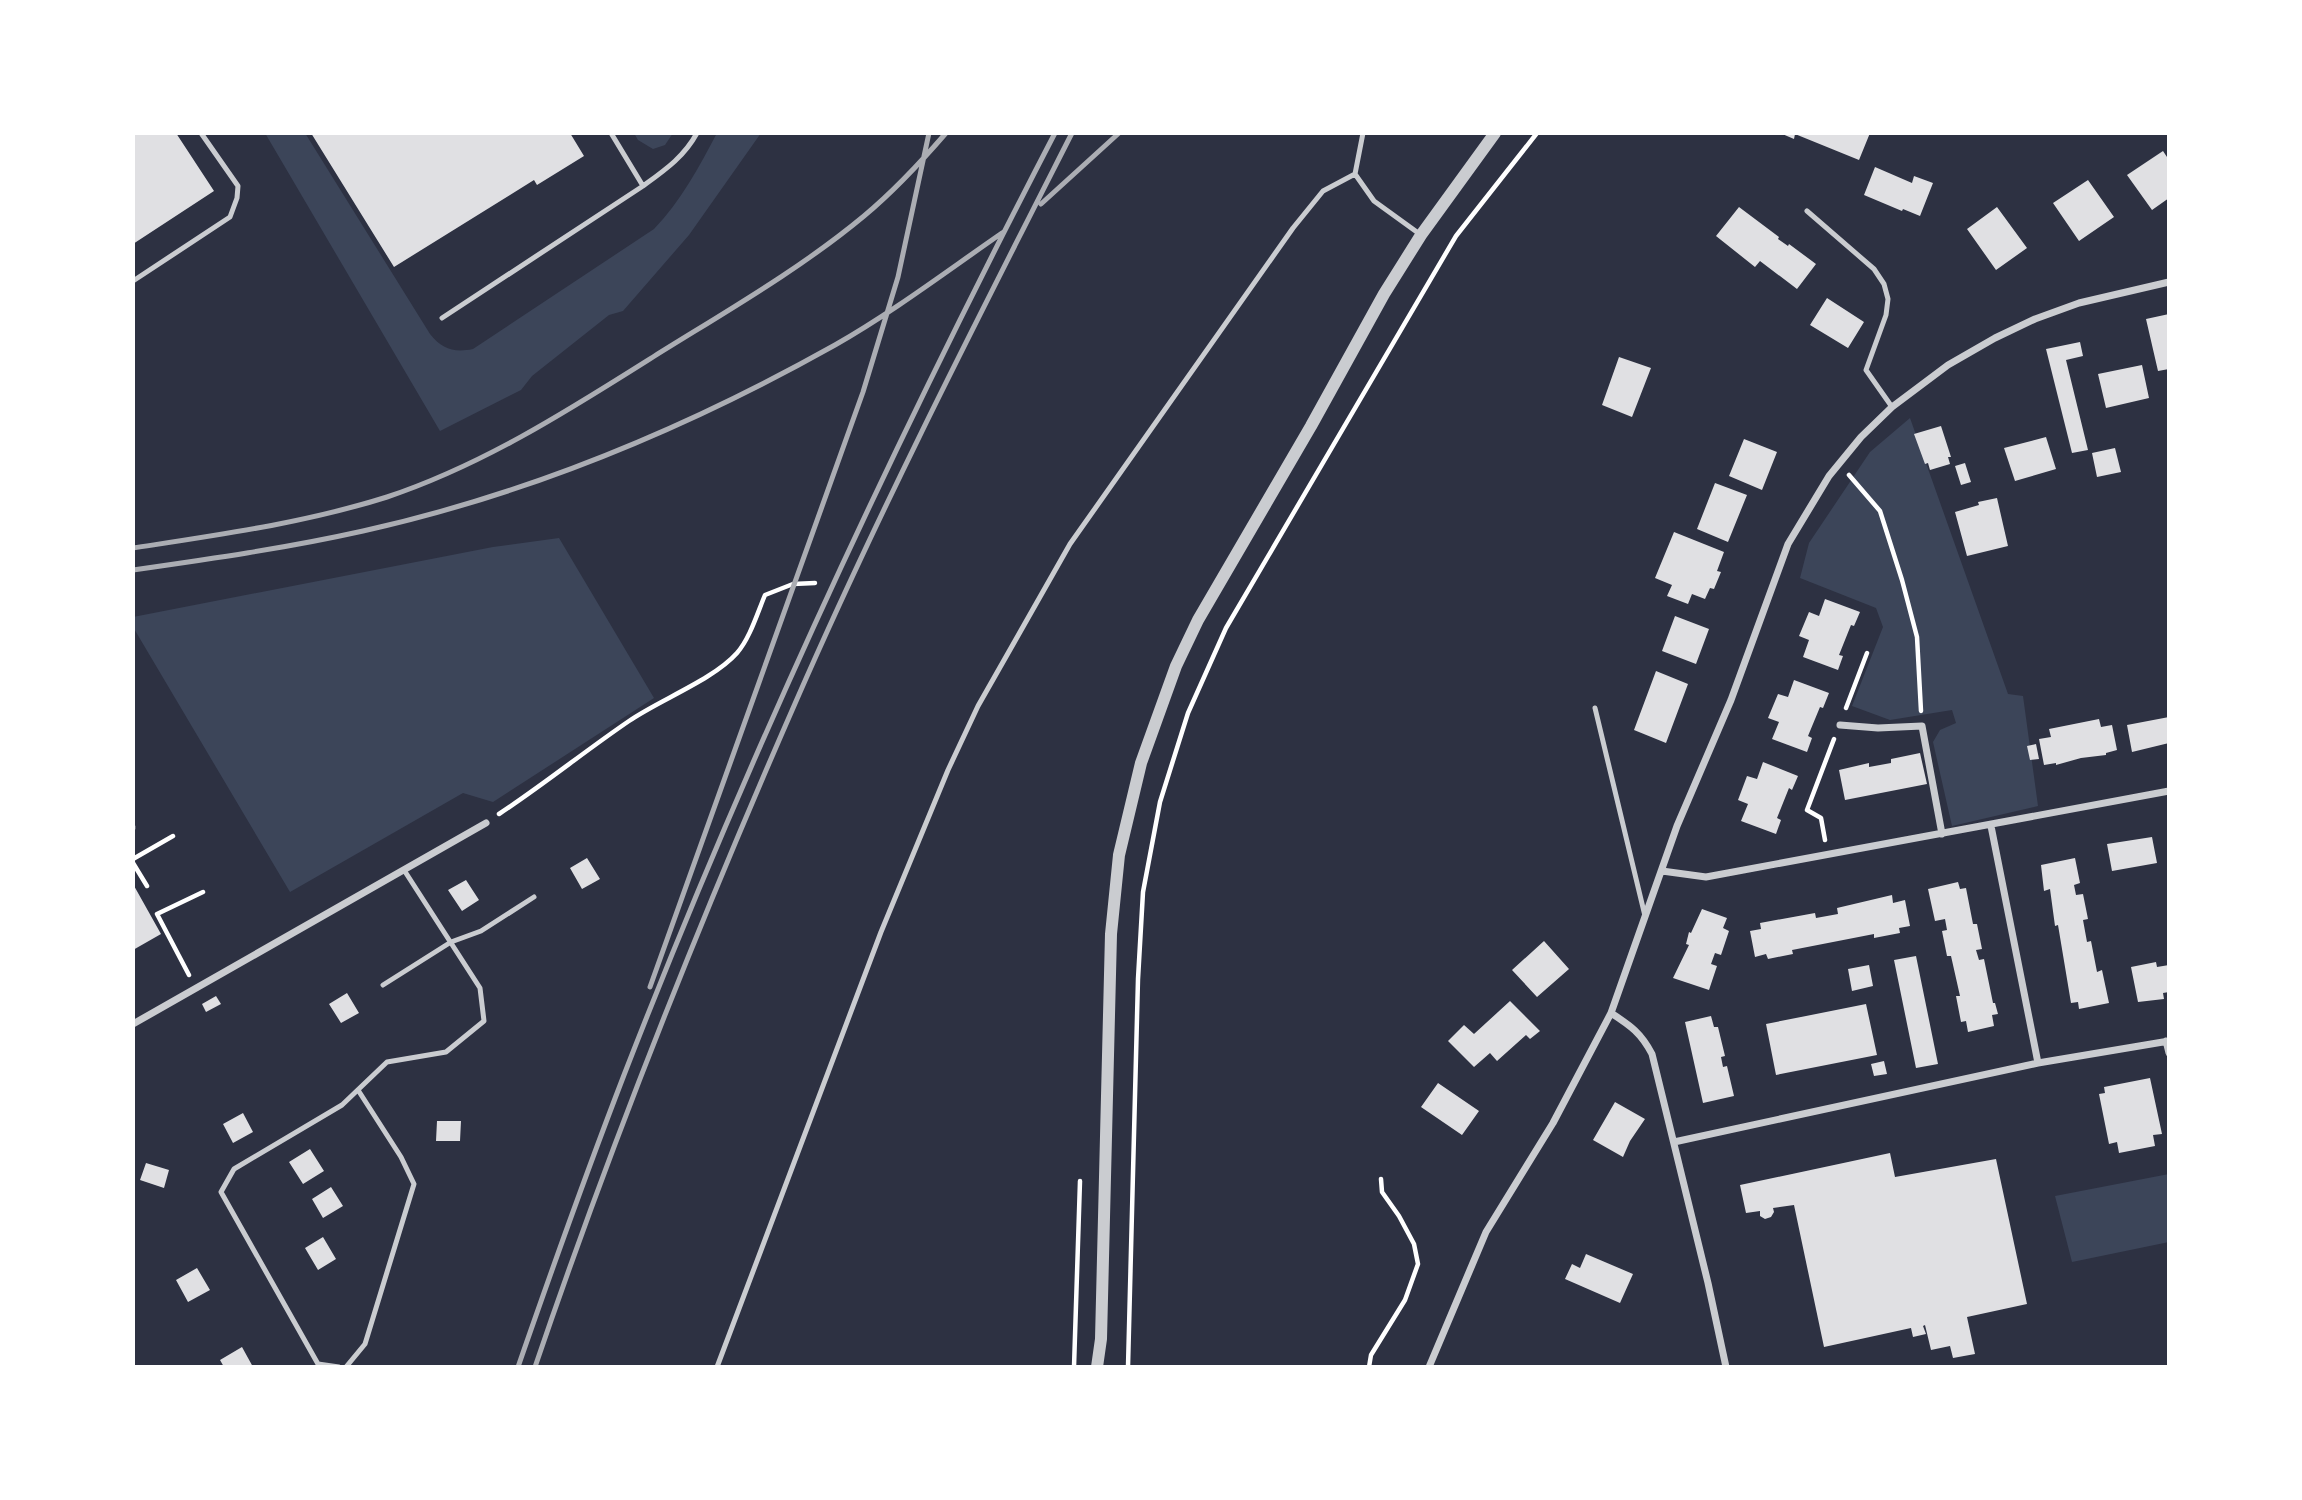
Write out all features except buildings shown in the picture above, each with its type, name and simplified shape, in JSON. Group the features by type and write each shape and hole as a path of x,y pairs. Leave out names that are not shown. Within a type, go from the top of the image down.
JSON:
{"street":[{"path":"1100,1364 1111,934 1119,855 1141,763 1176,666 1198,620 1311,426 1384,293 1421,235 1495,133"},
{"path":"1429,1367 1486,1232 1553,1123 1611,1013 1677,826 1731,700 1788,544 1811,502 1861,437 1892,407 1948,365 2035,319 2079,303 2169,282"},
{"path":"1839,725 1878,728 1922,726 1942,834"},
{"path":"1662,872 1706,877 2169,791"},
{"path":"133,1024 486,822"},
{"path":"1991,826 2038,1063"},
{"path":"1611,1013 1635,1029 1652,1054 1726,1367"},
{"path":"1674,1142 2038,1063 2168,1041 2169,1054"}],"lane":[{"path":"133,281 230,217 238,186 201,133"},
{"path":"611,133 643,186"},
{"path":"442,318 677,162 690,147 697,133"},
{"path":"717,1367 881,932 948,770 978,706 1070,544 1285,239 1323,191 1354,174 1363,133"},
{"path":"1354,174 1374,201 1421,235"},
{"path":"1807,211 1874,269 1884,284 1888,299 1886,316 1866,370 1892,407"},
{"path":"1595,708 1646,918"},
{"path":"339,1367 318,1364 221,1192 234,1169 342,1105 387,1062 446,1052 484,1021 480,988 404,870"},
{"path":"383,985 451,942 481,931 534,897"},
{"path":"346,1367 365,1344 414,1184 401,1157 358,1090"}],"path":[{"path":"1128,1367 1138,979 1143,892 1160,802 1188,713 1226,628 1456,236 1537,133"},
{"path":"1839,464 1880,511 1899,568 1917,636 1922,726"},
{"path":"486,822 534,791 630,720 726,662 737,653 750,631 765,595 793,584 815,583"},
{"path":"1828,855 1821,818 1807,810 1867,653"},
{"path":"147,886 133,861 173,836"},
{"path":"196,988 157,914 203,892"},
{"path":"1369,1367 1371,1354 1405,1300 1418,1264 1414,1244 1382,1192 1381,1179"},
{"path":"1074,1367 1080,1181"}],"shaded area":[{"path":"265,133 305,133 430,334 449,349 460,350 473,349 654,229 681,195 717,133 761,133 689,235 623,311 609,315 532,376 521,390 440,431"},
{"path":"634,133 673,133 665,145 653,149 638,140"},
{"path":"1910,418 2008,694 2023,696 2038,806 1952,826 1933,742 1940,730 1956,723 1952,710 1890,720 1852,706 1883,627 1876,608 1800,578 1809,543 1870,452"},
{"path":"559,538 654,698 493,802 463,793 290,892 133,627 133,617 493,547"},
{"path":"2169,1174 2169,1242 2072,1262 2055,1196"}],"railway":[{"path":"650,987 863,392 898,277 929,133"},
{"path":"133,548 261,527 356,506 423,484 491,453 590,397 814,254 886,197 946,133"},
{"path":"518,1367 624,1075 773,716 938,364 1055,133"},
{"path":"535,1367 564,1282 659,1030 797,699 896,485 1072,133"},
{"path":"1041,204 1119,133"},
{"path":"133,570 277,548 425,516 546,478 606,455 722,404 835,345 899,305 1002,233"}]}
